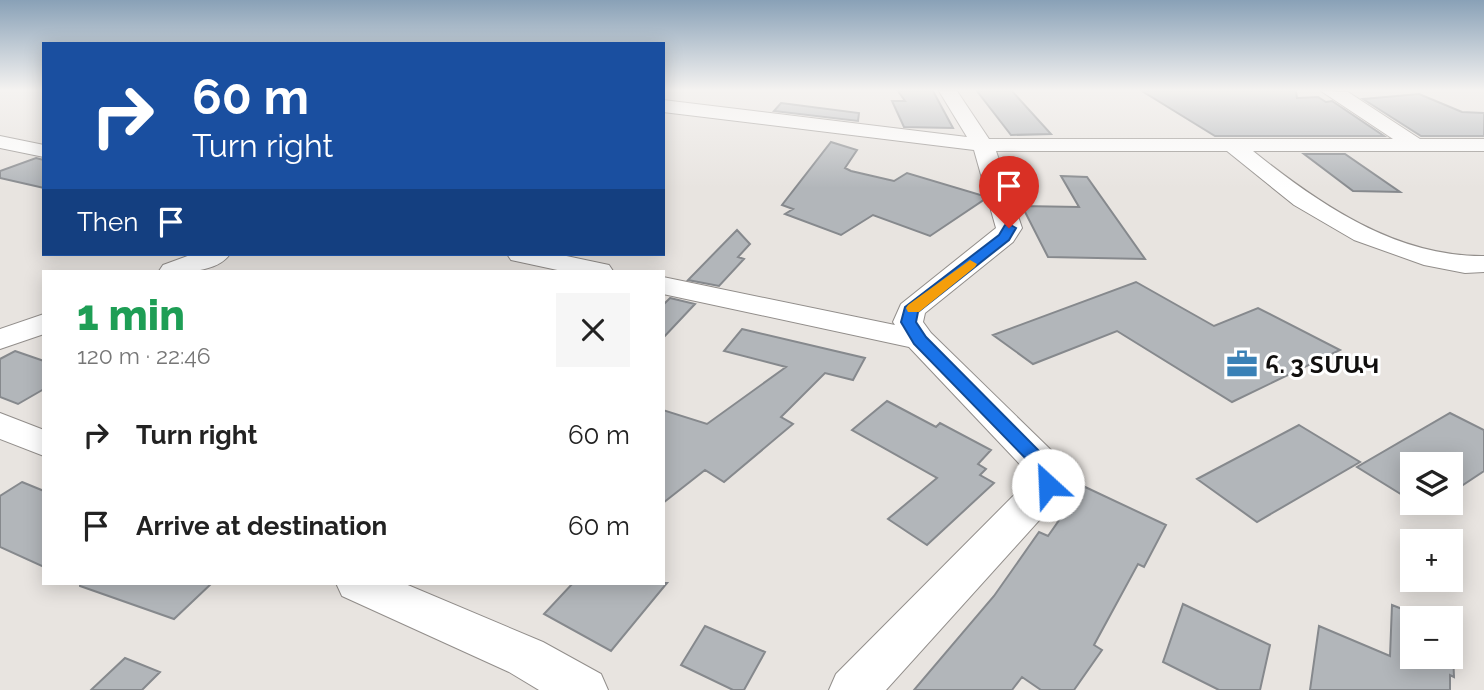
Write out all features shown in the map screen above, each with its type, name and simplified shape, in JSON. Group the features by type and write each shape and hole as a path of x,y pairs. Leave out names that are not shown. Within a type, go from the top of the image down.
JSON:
{"street":[{"path":"804,123 983,145 1484,145"},
{"path":"854,690 1048,485 1049,473 1039,460 920,340 908,322 911,310 1008,233 1009,228 983,145 969,123"},
{"path":"1383,123 1415,145"},
{"path":"1232,145 1326,215 1393,246 1446,263 1484,264"},
{"path":"5,146 42,151"},
{"path":"176,270 212,256"},
{"path":"529,256 594,270"},
{"path":"665,285 920,340"},
{"path":"0,340 42,324"},
{"path":"0,425 42,443"},
{"path":"363,585 526,657 583,690"}],"building":[{"path":"902,123 950,123 953,128 904,127"},
{"path":"1002,123 1041,123 1051,134 1011,135"},
{"path":"1194,123 1365,123 1384,136 1215,136"},
{"path":"1401,123 1484,123 1484,136 1421,136"},
{"path":"831,142 857,150 845,168 851,171 894,181 907,173 984,196 985,199 930,236 873,215 841,235 785,214 793,209 782,205"},
{"path":"1304,154 1345,154 1400,192 1353,191"},
{"path":"36,158 42,160 42,188 0,178 0,171"},
{"path":"1061,176 1087,177 1145,259 1048,257 1022,206 1079,207"},
{"path":"737,230 750,244 738,257 744,259 719,286 688,280"},
{"path":"1136,282 1214,326 1258,308 1340,350 1232,402 1117,331 1033,364 993,335"},
{"path":"670,298 695,304 665,336 665,303"},
{"path":"742,329 865,358 853,380 825,373 781,417 793,424 724,482 705,470 665,501 665,411 707,424 786,367 724,351"},
{"path":"15,351 42,360 42,390 18,404 0,397 0,359"},
{"path":"887,401 936,427 940,423 991,450 978,464 986,469 980,475 994,483 927,545 888,519 937,478 852,430"},
{"path":"1450,413 1484,430 1484,471 1463,485 1463,452 1400,452 1400,494 1357,467"},
{"path":"1299,425 1360,462 1257,522 1197,479"},
{"path":"22,482 42,490 42,566 0,547 0,496"},
{"path":"1083,486 1166,525 1144,567 1138,564 1094,645 1102,650 1074,690 1041,690 1022,677 1012,690 914,690 994,596 1039,532 1048,536"},
{"path":"667,583 611,651 544,614 571,585"},
{"path":"80,585 210,585 174,619"},
{"path":"1183,604 1270,645 1260,690 1219,690 1163,662"},
{"path":"1392,605 1400,608 1400,669 1454,669 1454,677 1450,675 1450,690 1310,690 1319,626 1390,656"},
{"path":"705,626 765,652 744,690 733,690 681,665"},
{"path":"125,658 160,672 142,690 91,690"}],"slow traffic":[{"path":"913,308 970,264"}],"place":[{"name":"հ. 3 ՏՄԱԿ","path":"1242,364"}],"route":[{"path":"1009,228 1004,237 911,310 908,322 920,340 1039,460 1049,473 1048,485"}]}
